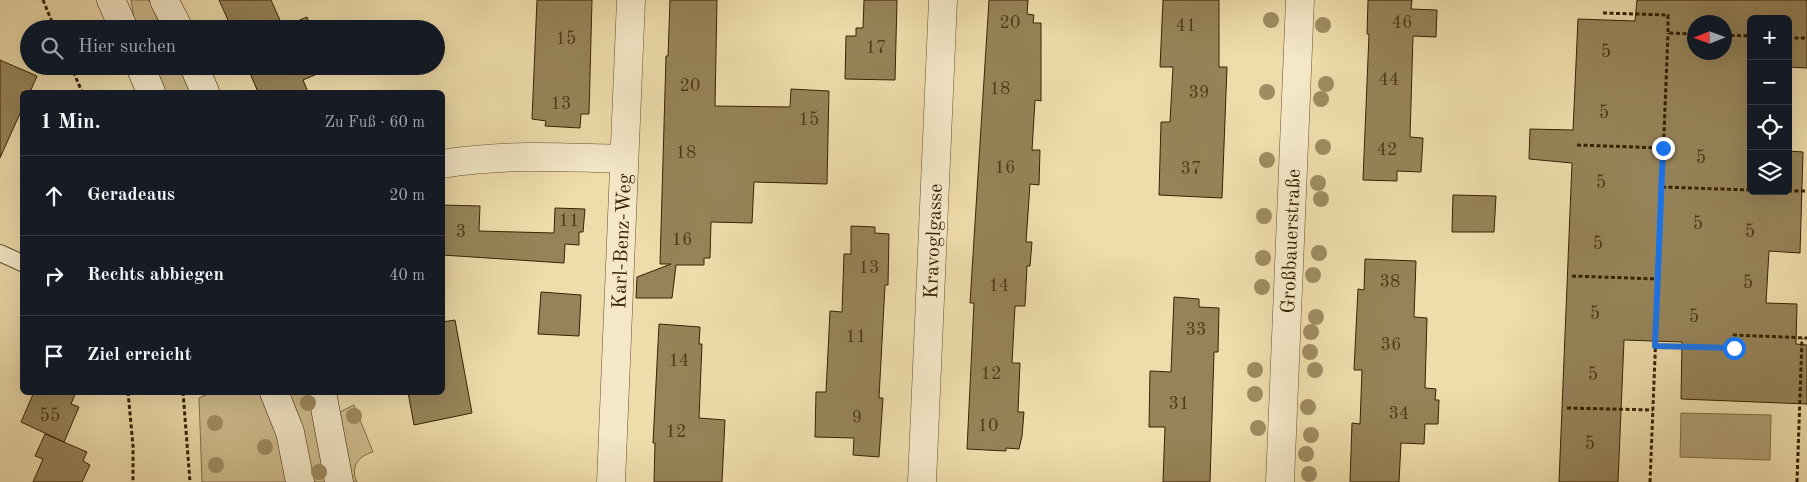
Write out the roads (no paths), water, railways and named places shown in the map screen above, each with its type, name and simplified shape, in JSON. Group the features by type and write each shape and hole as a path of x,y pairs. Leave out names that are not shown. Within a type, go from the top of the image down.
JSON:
{"street":[{"path":"111,0 120,20"},
{"path":"164,0 174,20"},
{"name":"Karl-Benz-Weg","path":"611,482 631,0"},
{"name":"Kravoglgasse","path":"922,482 943,0"},
{"name":"Großbauerstraße","path":"1280,482 1300,0"},
{"path":"144,75 150,90"},
{"path":"198,75 204,90"},
{"path":"445,164 530,156 624,159"},
{"path":"275,395 290,432 300,482"},
{"path":"323,395 340,482"}],"lane":[{"path":"0,253 20,262"}]}
